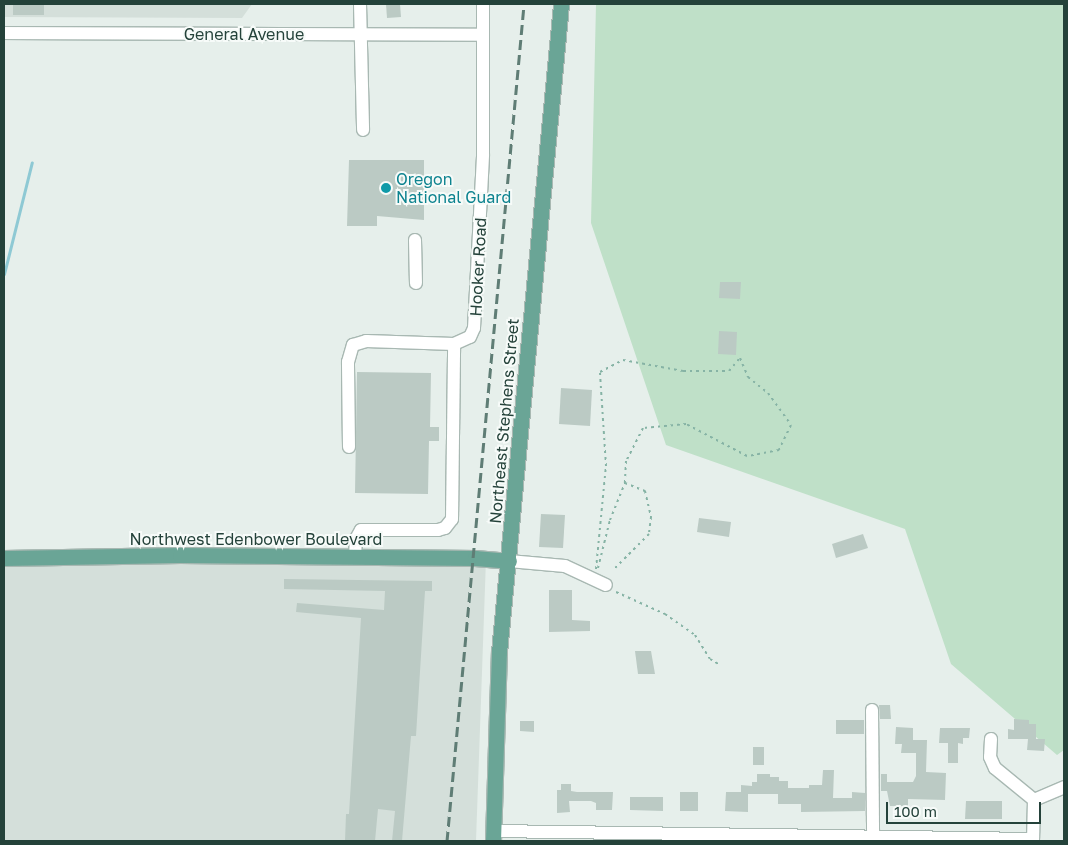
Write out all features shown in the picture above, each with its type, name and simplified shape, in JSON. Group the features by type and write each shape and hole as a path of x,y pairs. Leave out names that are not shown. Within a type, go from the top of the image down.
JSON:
{"main road":[{"name":"Northeast Stephens Street","path":"493,836 499,652 561,4"},
{"name":"Northwest Edenbower Boulevard","path":"4,558 355,557 475,558 508,561"}],"street":[{"path":"360,4 362,130"},
{"name":"Hooker Road","path":"454,344 470,337 477,314 484,4"},
{"name":"General Avenue","path":"4,33 484,35"},
{"path":"415,240 416,284"},
{"path":"349,447 348,362 353,345 366,341 454,344 452,520 445,528 438,530 360,530 356,539 355,557"},
{"path":"508,561 565,566 600,582"},
{"path":"872,710 873,837"},
{"path":"991,739 990,757 995,768 1034,800"},
{"path":"1034,800 1064,787"},
{"path":"493,836 873,837 1033,840 1034,800"}],"path":[{"path":"740,358 748,377 768,393 791,425 779,450 747,456 686,424 643,428 626,460 625,484 610,520 600,582 606,466 600,372 623,360 683,372 729,372 740,358"},
{"path":"615,568 649,534 651,517 645,491 625,484"},
{"path":"600,582 626,598 665,614 695,635 710,659 720,665"}],"shaded area":[{"path":"4,4 252,4 242,18 4,17"},
{"path":"4,558 486,559 476,841 4,841"}],"green space":[{"path":"596,4 1064,4 1064,750 1057,755 951,664 905,529 666,445 591,223"}],"building":[{"path":"13,4 44,4 44,15 13,15"},
{"path":"386,4 400,4 401,17 387,18"},
{"name":"Oregon National Guard","path":"349,160 424,160 424,220 377,216 377,226 347,226"},
{"path":"720,282 741,282 740,299 719,298"},
{"path":"719,331 737,332 736,355 718,354"},
{"path":"357,372 431,373 430,427 439,427 439,441 429,441 428,494 355,493"},
{"path":"561,388 592,390 590,426 559,424"},
{"path":"541,514 565,515 563,548 539,547"},
{"path":"699,518 731,522 729,537 697,532"},
{"path":"863,534 868,548 836,558 832,544"},
{"path":"284,579 432,581 432,591 425,591 416,736 411,736 402,841 392,841 395,811 378,809 375,841 345,841 346,814 349,814 361,618 296,612 297,603 384,610 385,591 284,589"},
{"path":"549,590 572,590 572,620 590,621 590,631 549,632"},
{"path":"635,651 651,651 655,674 638,674"},
{"path":"879,705 890,705 891,719 880,719"},
{"path":"1014,719 1029,720 1029,724 1036,724 1036,739 1045,739 1044,751 1027,750 1028,739 1008,739 1008,729 1014,730"},
{"path":"836,720 864,720 864,734 836,734"},
{"path":"520,721 534,721 534,732 520,731"},
{"path":"896,727 913,728 913,740 927,740 926,772 946,773 945,800 908,799 908,806 890,806 887,791 881,791 881,774 887,774 887,782 913,782 916,776 916,753 901,753 902,744 895,744"},
{"path":"940,728 970,728 969,738 963,738 963,744 958,743 958,763 948,763 948,743 939,743"},
{"path":"753,747 764,747 764,765 753,765"},
{"path":"823,770 834,770 833,798 852,798 852,792 865,793 865,811 801,812 801,804 778,804 778,794 748,794 748,812 725,811 726,792 741,792 741,785 752,786 752,782 757,782 757,774 770,774 770,777 779,777 779,781 788,781 788,788 809,788 809,785 822,785"},
{"path":"561,784 571,784 571,791 577,792 613,792 612,810 596,810 596,803 591,801 569,801 570,812 557,813 557,790 561,790"},
{"path":"680,792 698,792 698,811 680,811"},
{"path":"630,797 663,797 663,811 630,810"},
{"path":"966,801 1002,801 1002,819 965,819"}],"waterway":[{"path":"4,274 32,162"}],"railway":[{"path":"447,841 524,4"}],"place":[{"name":"Oregon National Guard","path":"386,188"}]}
